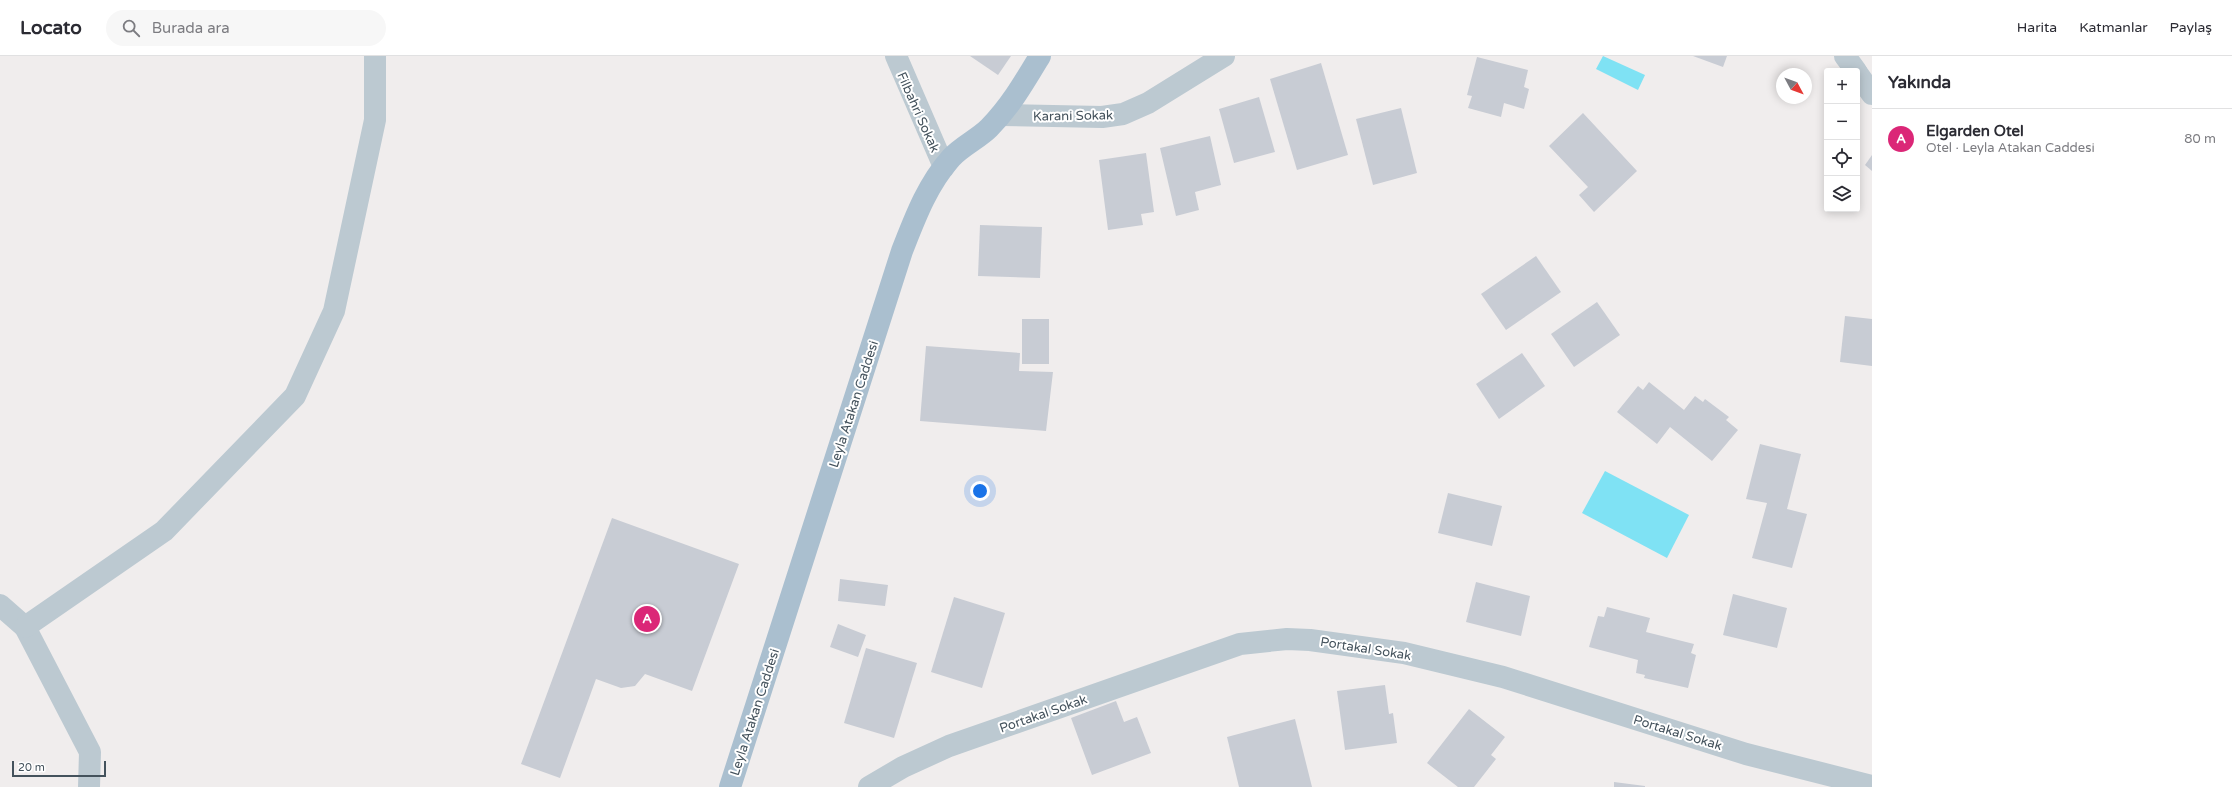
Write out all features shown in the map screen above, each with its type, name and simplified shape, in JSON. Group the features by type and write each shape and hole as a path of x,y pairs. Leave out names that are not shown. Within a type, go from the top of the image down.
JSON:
{"main road":[{"name":"Leyla Atakan Caddesi","path":"730,787 902,251 918,209 933,183 952,158 988,129 1002,115 1040,56"}],"street":[{"path":"26,627 164,530 295,396 334,311 375,120 375,56"},
{"name":"Filbahri Sokak","path":"896,56 944,167"},
{"name":"Karani Sokak","path":"1002,115 1102,117 1123,114 1148,103 1224,56"},
{"path":"1845,56 1853,68"},
{"path":"1860,78 1872,94"},
{"path":"0,605 26,627 90,752 89,787"},
{"name":"Portakal Sokak","path":"869,787 904,767 948,746 1240,644 1287,639 1346,644 1404,653 1503,677 1746,754 1872,786"}],"water":[{"path":"1603,56 1645,75 1638,90 1596,69"},
{"path":"1605,471 1689,515 1667,558 1582,513"}],"building":[{"path":"970,56 1011,56 998,75"},
{"path":"1693,56 1727,56 1723,67"},
{"path":"1477,57 1528,70 1524,87 1529,89 1524,109 1504,103 1501,117 1468,108 1472,96 1467,95"},
{"path":"1321,63 1348,155 1297,170 1270,79"},
{"path":"1259,97 1275,152 1234,163 1219,109"},
{"path":"1401,108 1417,173 1373,185 1356,119"},
{"path":"1583,113 1637,171 1594,212 1579,195 1588,187 1549,146"},
{"path":"1210,136 1221,185 1195,192 1199,210 1176,216 1160,148"},
{"path":"1146,153 1154,212 1141,214 1143,225 1108,230 1099,160"},
{"path":"1872,155 1872,171 1865,165"},
{"path":"980,225 1042,227 1040,278 978,276"},
{"path":"1536,256 1561,292 1506,330 1481,294"},
{"path":"1597,302 1620,335 1574,367 1551,334"},
{"path":"1845,316 1872,319 1872,366 1840,362"},
{"path":"1022,319 1049,319 1049,364 1022,364"},
{"path":"926,346 1020,353 1019,371 1053,372 1046,431 920,421"},
{"path":"1522,353 1545,386 1499,419 1476,384"},
{"path":"1649,382 1684,410 1695,396 1703,402 1705,399 1729,417 1726,420 1738,430 1712,461 1670,427 1657,444 1617,412 1638,386 1643,390"},
{"path":"1760,444 1801,454 1787,509 1807,514 1792,568 1752,558 1767,503 1746,499"},
{"path":"1448,493 1502,506 1492,546 1438,533"},
{"path":"612,518 739,564 692,691 645,674 635,686 621,688 596,679 560,778 521,764"},
{"path":"840,579 888,585 885,606 838,601"},
{"path":"1476,582 1530,596 1521,636 1466,622"},
{"path":"1733,594 1787,608 1777,648 1723,635"},
{"path":"954,597 1005,613 982,688 931,672"},
{"path":"1607,607 1650,618 1646,632 1694,644 1691,653 1696,655 1688,688 1644,678 1645,675 1636,673 1638,660 1589,647 1598,616 1604,617"},
{"path":"838,624 866,635 858,657 830,647"},
{"path":"866,648 917,663 894,738 844,723"},
{"path":"1385,685 1389,714 1393,713 1397,743 1345,750 1337,691"},
{"path":"1116,701 1124,722 1137,717 1151,753 1092,775 1071,718"},
{"path":"1469,709 1505,737 1491,755 1496,759 1474,787 1458,787 1427,763"},
{"path":"1295,719 1312,787 1239,787 1227,737"},
{"path":"1614,782 1645,786 1645,787 1614,787"}],"place":[{"name":"Elgarden Otel","path":"647,619"}]}
